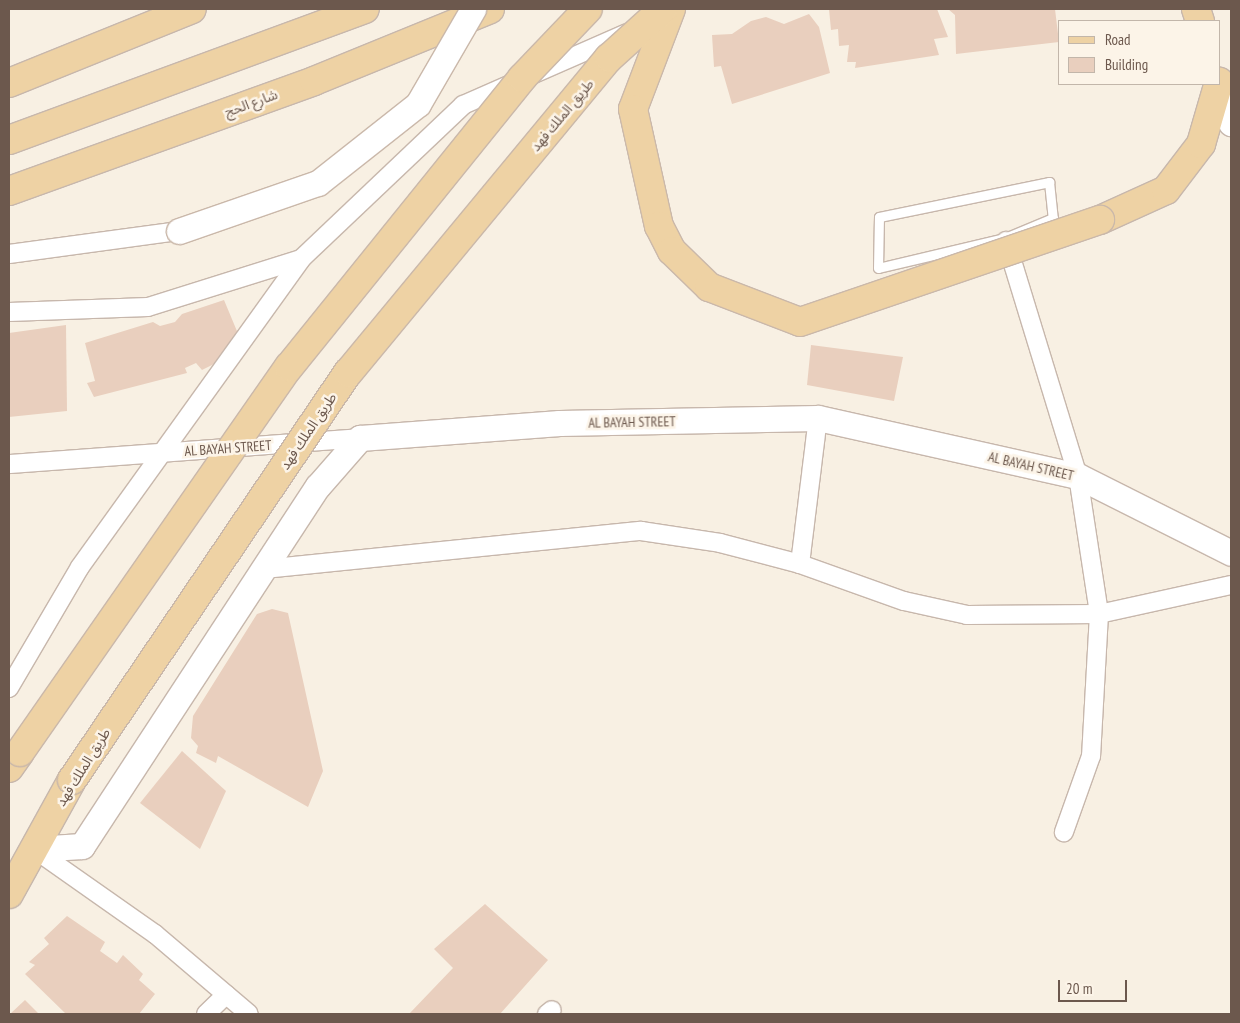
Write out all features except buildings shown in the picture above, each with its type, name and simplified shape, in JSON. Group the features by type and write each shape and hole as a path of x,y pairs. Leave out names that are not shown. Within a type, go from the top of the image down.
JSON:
{"main road":[{"path":"9,82 192,9"},
{"path":"9,140 365,9"},
{"name":"شارع الحج","path":"9,190 314,81 490,9"},
{"path":"14,760 289,367 522,78 588,9"},
{"name":"طريق الملك فهد","path":"9,894 72,780 348,373 609,58 662,9"},
{"path":"671,9 632,110 659,226 672,250 709,287 800,322 1100,220 1166,190 1201,144 1218,85"},
{"path":"9,135 43,128"}],"street":[{"path":"9,254 179,232 318,184 418,104 472,9"},
{"path":"9,688 80,567 165,453 302,259 463,105 683,9"},
{"path":"1220,85 1231,122"},
{"path":"1005,238 1078,476 1099,614 1090,756 1064,832"},
{"path":"9,312 148,307 302,259"},
{"path":"800,564 818,418"},
{"name":"AL BAYAH STREET","path":"9,464 559,423 818,418 1078,476 1231,553"},
{"path":"34,849 82,846 318,486 360,438"},
{"path":"264,569 641,531 720,543 800,564 904,601 967,615 1099,614 1231,585"},
{"path":"34,849 155,934 249,1014"},
{"path":"206,1014 226,995"}],"lane":[{"path":"1049,182 1053,218 1005,238 878,268 879,217 1049,182"}]}
